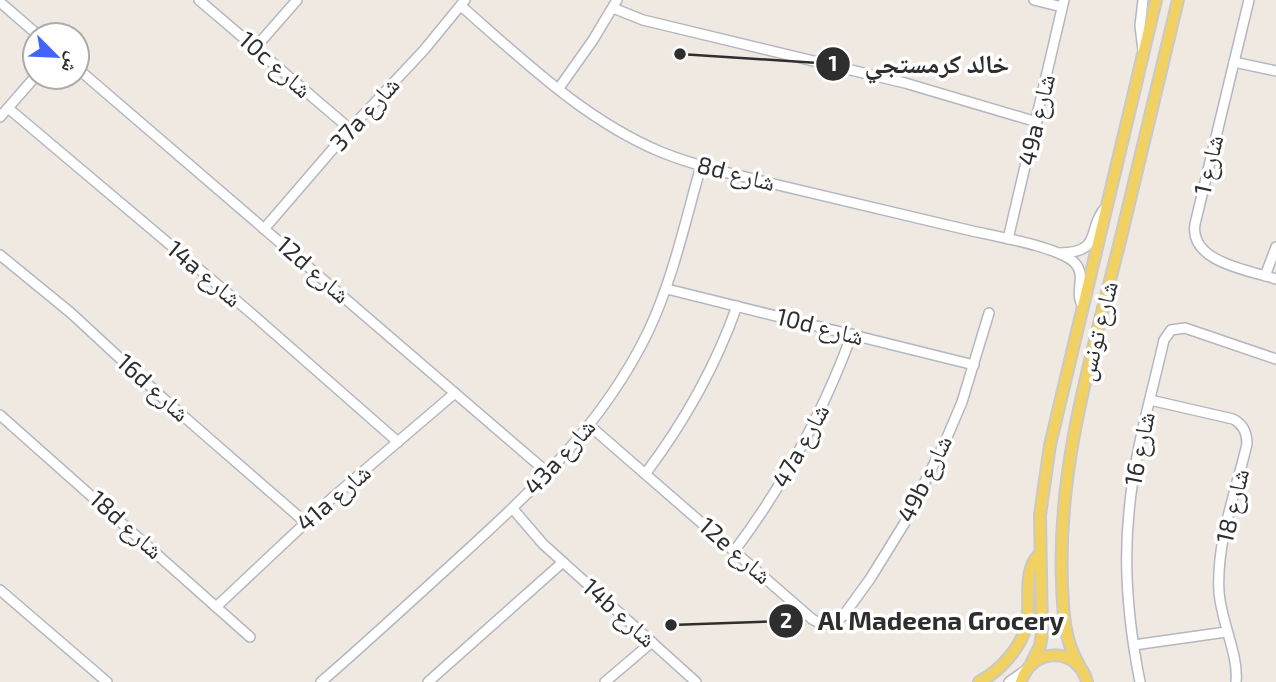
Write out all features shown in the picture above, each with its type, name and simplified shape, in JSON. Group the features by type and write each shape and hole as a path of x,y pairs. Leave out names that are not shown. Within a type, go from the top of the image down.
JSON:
{"main road":[{"name":"شارع تونس","path":"1021,682 1040,646 1042,634 1040,515 1050,445 1156,0"},
{"name":"شارع تونس","path":"1087,682 1066,636 1062,598 1062,528 1066,477 1082,395 1178,0"},
{"path":"979,682 999,668 1023,636 1028,618 1031,567 1040,554"},
{"path":"1028,667 1050,654 1061,655 1079,665"}],"street":[{"name":"10c شارع","path":"200,0 351,129"},
{"path":"256,48 298,0"},
{"path":"1034,0 1063,4"},
{"path":"1143,0 1140,26 1144,52"},
{"name":"شارع 1","path":"1250,0 1194,235 1198,246 1207,255 1276,279"},
{"path":"0,2 22,21"},
{"name":"8d شارع","path":"463,3 559,88 590,113 627,136 701,166 1054,252 1069,258 1080,270 1078,298 1083,306"},
{"name":"37a شارع","path":"264,229 463,3"},
{"path":"559,88 615,4 643,20 905,83 1037,122"},
{"name":"49a شارع","path":"1008,239 1063,4"},
{"path":"1234,62 1276,71"},
{"name":"12d شارع","path":"91,80 548,472"},
{"path":"0,117 23,91"},
{"name":"14a شارع","path":"8,108 251,313 397,442"},
{"name":"43a شارع","path":"323,681 510,512 590,426 633,360 667,289 701,166"},
{"name":"8d شارع","path":"1054,252 1073,252 1089,244 1095,234 1098,217 1107,206"},
{"path":"1265,276 1276,247"},
{"name":"16d شارع","path":"0,255 71,313 166,401 305,522"},
{"name":"10d شارع","path":"667,289 974,365"},
{"path":"646,473 669,442 703,386 737,306"},
{"name":"49b شارع","path":"828,624 846,612 904,524 962,402 989,313"},
{"name":"شارع 16","path":"1140,682 1127,573 1128,514 1136,461 1164,340 1174,328 1185,328 1276,359"},
{"name":"47a شارع","path":"735,550 768,505 804,446 823,408 852,334"},
{"name":"41a شارع","path":"216,607 305,522 455,393"},
{"name":"شارع 18","path":"1150,400 1233,419 1242,426 1247,435 1220,558 1219,592 1226,632 1236,666 1236,682"},
{"name":"18d شارع","path":"0,415 250,637"},
{"name":"12e شارع","path":"590,426 812,619 828,624"},
{"name":"14b شارع","path":"510,512 696,682"},
{"path":"428,682 535,588 560,560"},
{"path":"0,590 107,682"},
{"path":"1134,645 1226,632"},
{"path":"605,682 649,640"},
{"path":"1009,682 1028,667"}],"place":[{"name":"خالد كرمستجي","path":"680,54"},
{"name":"Al Madeena Grocery","path":"671,625"}]}
